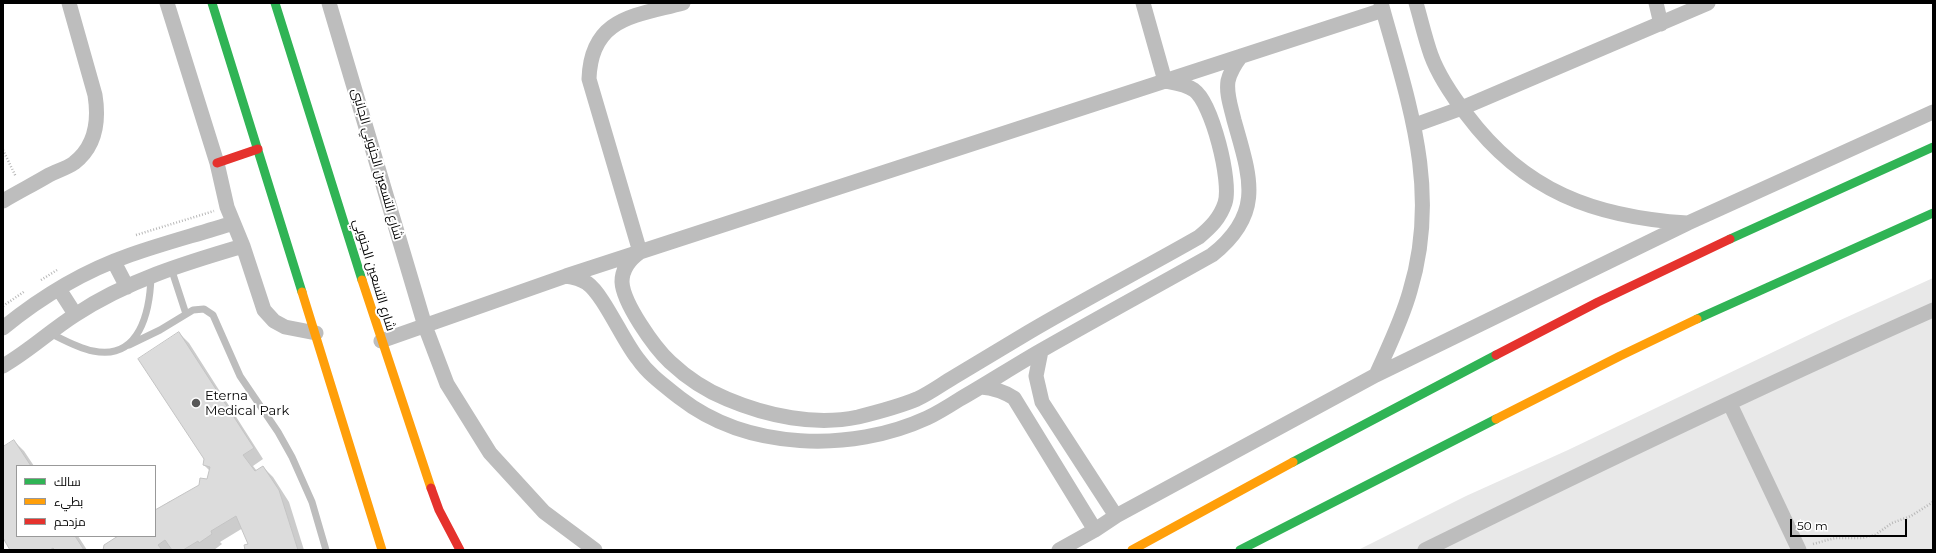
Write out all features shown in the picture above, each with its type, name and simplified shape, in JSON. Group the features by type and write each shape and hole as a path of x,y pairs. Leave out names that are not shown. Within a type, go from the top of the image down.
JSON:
{"street":[{"path":"3,201 74,163 92,140 97,125 95,95 69,3"},
{"path":"167,3 217,162 233,223 243,246 264,310 274,321 285,327 316,334"},
{"path":"212,3 382,550"},
{"name":"شارع التسعين الجنوبي","path":"275,3 381,341 439,510 460,550"},
{"name":"شارع التسعين الجنوبي الجانبى","path":"329,3 425,326 447,384 490,452 544,512 595,550"},
{"path":"640,252 589,78 589,64 593,51 600,39 609,28 620,20 683,3"},
{"path":"1143,3 1165,81"},
{"path":"1416,3 1432,56 1450,92 1497,150 1524,172 1553,191 1584,205 1618,215 1652,221 1688,223"},
{"path":"1656,3 1662,24"},
{"path":"1415,124 1462,108 1662,24 1708,3"},
{"path":"381,341 566,276 1165,81 1382,7 1415,124 1422,174 1423,213 1419,252 1410,290 1403,312 1376,375"},
{"path":"566,276 577,278 587,283 596,291 638,360 655,378 684,401 716,419 750,432 786,439 807,441 822,442 858,439 894,431 928,418 1041,351 1212,255 1227,243 1240,227 1248,208 1250,187 1248,168 1228,96 1228,82 1232,68 1240,56"},
{"path":"640,252 627,264 623,273 624,290 636,316 656,346 670,362 696,382 725,399 756,410 789,417 822,420 855,417 887,410 918,398 1030,332 1200,237 1211,228 1220,216 1226,202 1228,187 1226,172 1211,117 1205,102 1195,91 1181,84 1165,81"},
{"path":"1059,550 1095,530 1116,516 1376,375 1688,223 1933,112"},
{"path":"1132,550 1239,491 1598,302 1780,216 1933,147"},
{"path":"217,162 258,149"},
{"path":"1240,550 1620,356 1728,304 1933,213"},
{"path":"3,328 23,312 59,289 93,270 130,255 233,223"},
{"path":"3,366 76,314 126,287 171,268 243,246"},
{"path":"114,262 126,287"},
{"path":"59,289 76,314"},
{"path":"1425,550 1802,368 1933,310"},
{"path":"1041,351 1036,376 1042,402 1116,516"},
{"path":"981,387 993,388 1014,398 1095,530"},
{"path":"1730,404 1804,548"},
{"path":"439,510 442,534"}],"lane":[{"path":"171,268 186,314"},
{"path":"128,345 140,331 147,311 151,295 151,276"},
{"path":"50,333 77,346 94,351 105,352 128,345 160,330 193,310 204,309 209,311 216,319 231,359 240,376 278,432 292,457 312,502 326,550"}],"path":[{"path":"3,150 22,190"},
{"path":"1804,548 1835,538 1862,538 1875,535 1892,523 1911,516 1933,502"}],"shaded area":[{"path":"1933,278 1933,550 1358,550 1466,496 1568,450 1836,322"}],"building":[{"name":"Eterna Medical Park","path":"179,332 254,448 243,455 255,471 263,466 279,490 298,550 245,550 244,545 248,544 236,516 211,531 212,534 199,543 198,541 183,550 172,550 165,540 158,545 162,550 103,550 104,545 116,537 156,537 156,509 199,485 200,478 207,479 210,467 203,465 204,459 138,359"},
{"path":"14,440 30,465 16,465 16,537 76,537 84,550 55,550 53,548 50,550 10,550 3,538 3,447"}],"traffic: fast":[{"path":"212,3 302,292"},
{"path":"275,3 362,280"},
{"path":"1730,239 1933,147"},
{"path":"1697,319 1933,213"},
{"path":"1293,462 1496,355"},
{"path":"1240,550 1496,419"}],"traffic: slow":[{"path":"362,280 431,488"},
{"path":"302,292 382,550"},
{"path":"1496,419 1697,319"},
{"path":"1132,550 1293,462"}],"traffic: jam":[{"path":"217,163 258,149"},
{"path":"1496,355 1598,302 1730,239"},
{"path":"431,488 439,510 460,550"}],"place":[{"name":"Eterna Medical Park","path":"196,403"}]}
